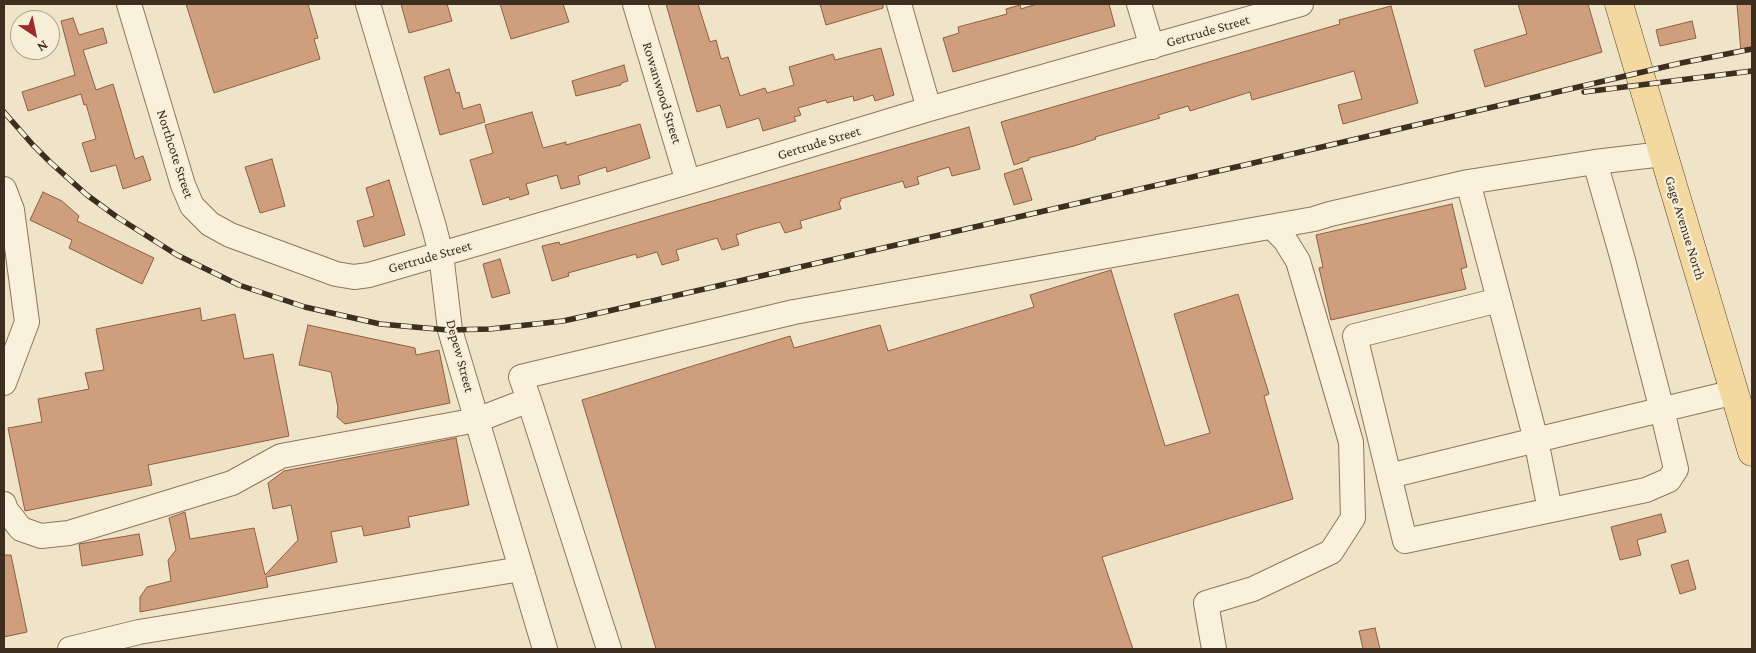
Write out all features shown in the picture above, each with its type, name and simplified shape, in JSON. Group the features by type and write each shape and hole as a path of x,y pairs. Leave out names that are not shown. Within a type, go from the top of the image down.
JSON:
{"main road":[{"name":"Gage Avenue North","path":"1619,4 1752,452"}],"street":[{"name":"Northcote Street","path":"128,4 183,185 192,206 210,224 230,235 336,274"},
{"name":"Depew Street","path":"368,4 441,254 450,330 546,649"},
{"name":"Rowanwood Street","path":"635,4 688,182"},
{"path":"899,4 930,109"},
{"path":"1139,4 1152,47"},
{"name":"Gertrude Street","path":"336,274 354,277 370,275 930,109 1301,4"},
{"path":"609,649 520,377 776,317 1314,219 1468,182 1595,162 1663,154"},
{"path":"1500,300 1355,336 1405,541 1646,490 1669,480 1676,469 1623,260 1595,162"},
{"path":"1468,182 1536,440 1550,510"},
{"path":"4,189 12,210 27,322 4,383"},
{"path":"1214,649 1206,604 1253,589 1331,552 1353,518 1351,442 1298,261 1285,240 1272,227"},
{"path":"1389,476 1734,392"},
{"path":"4,504 6,510 21,529 41,536 69,533 232,483 282,456 477,420 529,400"},
{"path":"70,649 139,632 522,569"}],"building":[{"path":"186,4 308,4 318,38 314,39 320,59 214,93"},
{"path":"401,4 447,4 452,21 409,33"},
{"path":"500,4 563,4 569,22 511,39"},
{"path":"666,4 698,4 710,42 716,40 721,59 728,57 740,96 765,88 767,93 794,85 789,67 833,54 835,60 881,48 894,95 875,101 873,95 854,101 853,96 827,103 826,100 798,108 801,115 794,117 796,121 763,131 759,118 727,128 720,105 697,112"},
{"path":"820,4 883,4 883,8 826,25"},
{"path":"1037,4 1109,4 1115,26 953,72 943,38 959,33 958,27 1007,14 1006,9 1020,5 1021,9"},
{"path":"1518,4 1588,4 1602,52 1485,87 1474,50 1527,34"},
{"path":"1737,4 1752,4 1752,51 1741,52"},
{"path":"1391,6 1418,103 1343,124 1338,105 1362,99 1354,71 1252,100 1250,92 1190,111 1188,106 1158,115 1160,118 1095,137 1096,139 1074,146 1029,158 1029,160 1014,165 1001,122 1340,24 1339,20"},
{"path":"73,18 79,35 103,28 107,43 83,50 96,90 113,84 135,159 143,156 151,180 123,189 116,165 91,172 82,143 96,139 86,104 84,105 81,94 28,111 22,92 75,75 61,21"},
{"path":"1692,21 1696,38 1660,46 1656,30"},
{"path":"624,65 628,81 621,83 621,85 576,96 572,81"},
{"path":"449,69 456,93 459,92 463,109 480,104 485,122 440,135 424,77"},
{"path":"532,112 543,148 566,142 566,145 640,124 650,158 607,172 606,167 578,176 580,184 561,189 557,175 526,184 529,194 510,200 509,197 483,205 470,160 493,153 485,125"},
{"path":"969,127 980,169 952,176 949,167 917,177 919,184 905,188 903,181 840,199 841,209 800,221 802,228 785,233 780,222 754,229 736,235 739,245 722,250 717,238 676,250 679,260 662,265 657,252 637,258 636,254 568,273 569,276 552,281 542,246 559,242 560,245"},
{"path":"272,159 285,206 260,213 245,167"},
{"path":"1022,168 1032,200 1014,205 1004,174"},
{"path":"389,180 405,235 364,247 357,221 374,216 366,188"},
{"path":"43,192 62,201 79,216 77,221 154,258 142,284 69,248 72,240 30,220"},
{"path":"1452,204 1467,267 1461,269 1466,289 1331,320 1319,268 1323,267 1316,235"},
{"path":"500,259 510,293 492,298 483,264"},
{"path":"1111,270 1165,446 1210,433 1174,314 1238,294 1269,394 1264,396 1293,499 1102,557 1133,649 656,649 582,400 790,336 794,348 880,325 888,351 1034,307 1030,295"},
{"path":"200,308 202,321 235,314 244,359 273,354 289,436 148,465 152,485 25,511 8,428 42,422 38,399 89,389 85,373 104,370 96,329"},
{"path":"308,325 415,348 416,355 439,350 450,403 345,424 337,417 338,408 331,372 299,365"},
{"path":"456,438 469,505 408,517 410,527 364,536 362,526 331,532 337,562 266,577 268,587 140,612 140,597 147,587 171,581 168,560 176,550 169,518 185,512 190,539 254,528 265,575 298,540 291,505 273,509 268,483 284,471"},
{"path":"1661,514 1666,532 1637,540 1641,555 1620,560 1611,527"},
{"path":"139,534 143,555 82,566 79,544"},
{"path":"4,555 11,555 27,632 4,637"},
{"path":"1688,560 1696,589 1680,594 1671,565"},
{"path":"1375,628 1380,649 1363,649 1359,631"}],"railway":[{"path":"4,112 33,145 87,195 117,217 177,255 239,285 305,307 380,324 448,330 490,329 563,321 604,312 1681,63 1752,49"},
{"path":"1584,92 1752,71"}]}
